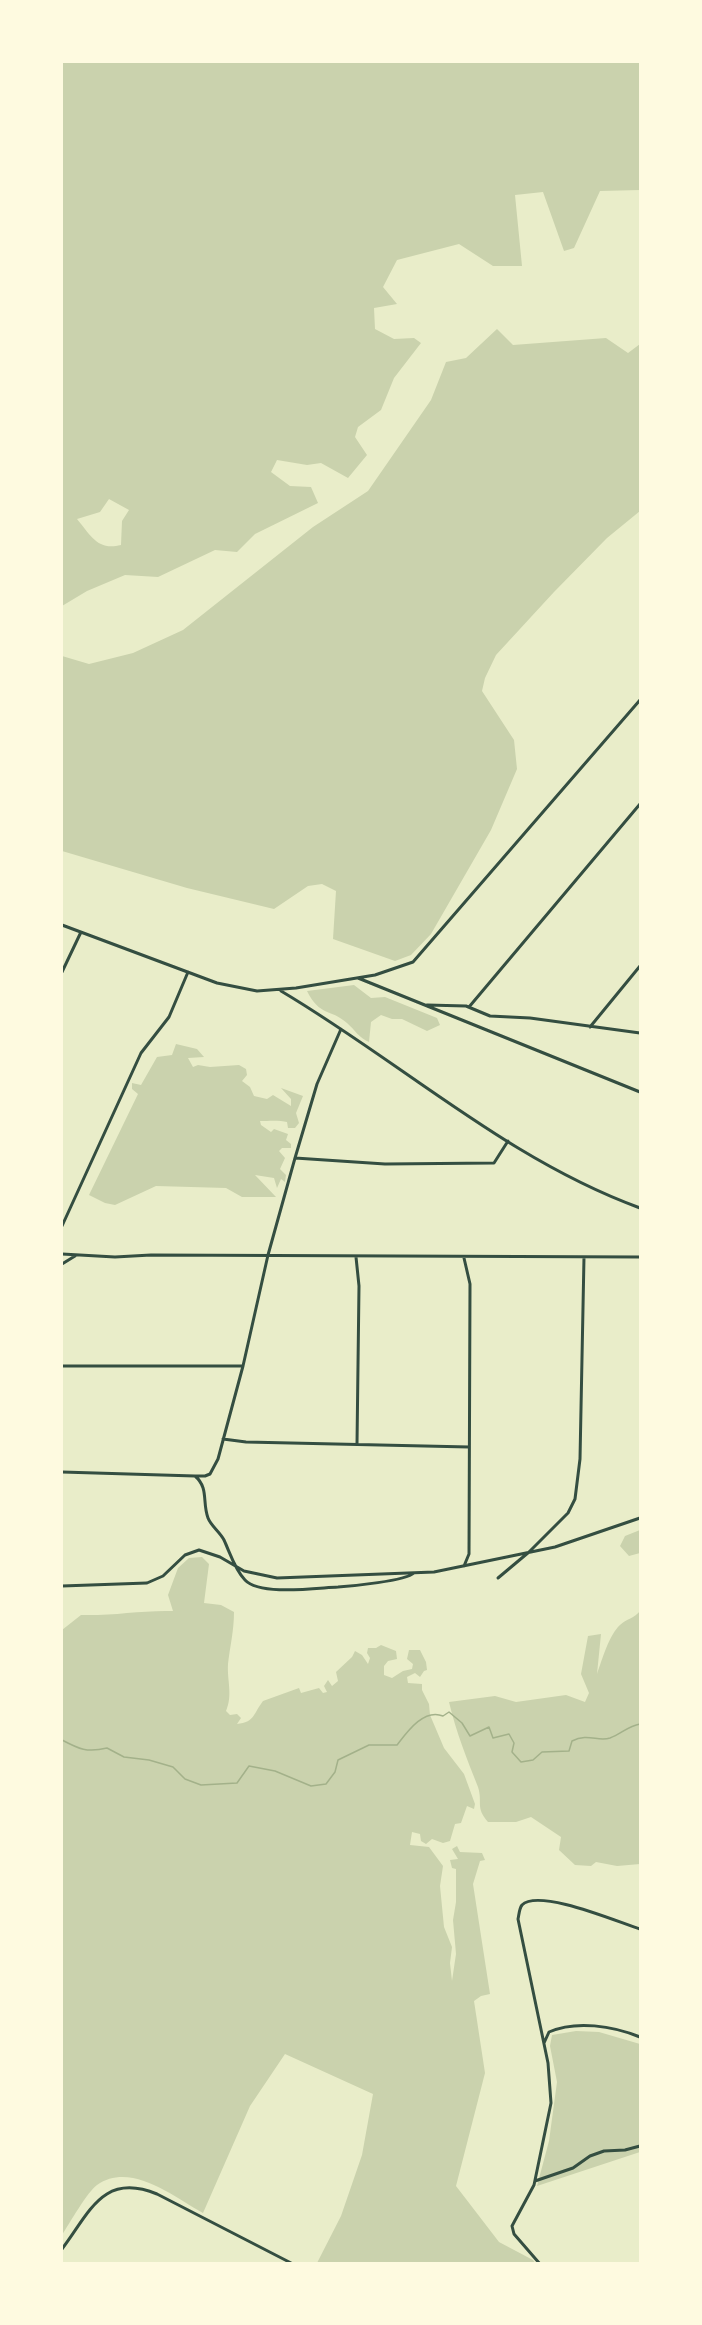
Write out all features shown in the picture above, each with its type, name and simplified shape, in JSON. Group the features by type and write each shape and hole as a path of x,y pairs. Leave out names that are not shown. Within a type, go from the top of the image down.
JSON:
{"street":[{"path":"62,925 218,983 256,992 375,975 413,962 640,700"},
{"path":"470,1007 640,804"},
{"path":"62,972 81,932"},
{"path":"589,1027 640,966"},
{"path":"62,1226 141,1053 169,1017 188,972"},
{"path":"356,978 640,1092"},
{"path":"280,990 508,1141 588,1186 640,1208"},
{"path":"424,1006 447,1004 470,1007 490,1016 530,1018 640,1033"},
{"path":"62,1472 205,1476 214,1469 243,1366 268,1255 316,1084 341,1029"},
{"path":"295,1158 385,1164 494,1163 508,1141"},
{"path":"62,1254 464,1258 640,1257"},
{"path":"62,1264 77,1255"},
{"path":"356,1257 358,1286 357,1445"},
{"path":"498,1578 529,1552 568,1513 575,1499 580,1459 584,1257"},
{"path":"464,1258 470,1284 469,1554 464,1567"},
{"path":"62,1366 243,1366"},
{"path":"223,1439 246,1442 469,1447"},
{"path":"195,1476 204,1488 208,1519 222,1536 236,1567 243,1579 250,1585 270,1590 342,1586 398,1580 408,1578 414,1573"},
{"path":"62,1586 147,1583 163,1576 185,1555 199,1550 220,1557 244,1571 277,1578 434,1572 555,1546 640,1518"},
{"path":"540,2264 514,2234 512,2226 535,2181 551,2103 551,2084 544,2044 518,1919 523,1905 532,1901 560,1904 640,1929"},
{"path":"544,2044 549,2032 560,2027 591,2026 629,2032 640,2037"},
{"path":"535,2181 573,2168 590,2156 604,2151 625,2150 640,2146"},
{"path":"62,2249 104,2194 126,2186 142,2188 157,2194 292,2264"}],"green space":[{"path":"62,62 640,62 640,190 600,191 574,248 564,251 543,192 515,195 522,266 493,266 459,244 397,260 383,287 397,304 374,308 375,329 394,339 414,338 421,343 394,378 381,410 358,427 355,437 367,455 348,478 321,463 307,465 277,460 271,472 290,486 311,487 318,503 255,534 237,552 215,550 158,577 125,575 87,591 62,606","holes":["109,499 129,510 122,521 121,545 101,544 77,519 100,512"]},
{"path":"497,329 513,345 606,338 628,353 640,344 640,511 607,538 496,655 485,678 482,691 514,740 517,769 491,830 431,934 411,955 395,961 333,939 336,891 322,884 308,886 274,909 187,888 62,851 62,656 89,664 133,653 183,630 313,527 368,491 431,400 446,362 466,358"},
{"path":"354,985 371,998 385,997 437,1018 440,1025 427,1031 402,1019 392,1019 381,1015 371,1022 369,1042 341,1018 316,1005 307,991"},
{"path":"176,1044 197,1049 204,1057 188,1058 193,1067 239,1065 246,1069 247,1075 242,1081 250,1087 254,1096 267,1099 273,1095 291,1106 291,1099 281,1088 303,1096 296,1113 299,1123 295,1128 288,1128 287,1122 284,1121 260,1121 261,1125 271,1132 274,1129 288,1134 286,1140 291,1144 291,1148 282,1148 279,1151 285,1158 280,1169 286,1175 285,1182 281,1179 277,1188 274,1178 255,1175 276,1197 242,1197 226,1188 156,1186 115,1205 89,1195 138,1094 132,1089 132,1083 141,1085 157,1057 172,1055"},
{"path":"640,1530 640,1553 629,1556 620,1546 625,1536"},
{"path":"202,1557 209,1564 204,1603 221,1605 234,1612 228,1664 229,1699 226,1711 230,1715 237,1714 241,1718 237,1724 253,1717 263,1701 299,1688 301,1693 319,1688 323,1693 327,1692 324,1686 328,1680 332,1686 338,1681 336,1672 352,1657 355,1651 362,1655 368,1664 370,1658 367,1653 368,1648 381,1645 396,1651 397,1659 388,1661 384,1666 384,1675 392,1678 403,1671 412,1669 413,1664 407,1659 409,1650 420,1650 426,1662 427,1670 420,1677 415,1673 407,1677 408,1683 422,1684 430,1715 444,1748 464,1774 475,1804 474,1809 467,1806 461,1823 455,1824 450,1841 443,1843 432,1839 426,1844 421,1841 420,1834 412,1832 410,1845 429,1847 443,1866 440,1886 444,1927 452,1947 450,1963 452,1981 456,1954 453,1920 456,1902 456,1869 452,1868 450,1860 458,1859 452,1849 457,1846 460,1852 482,1853 485,1860 480,1861 473,1884 490,1994 474,2001 485,2073 456,2186 499,2242 535,2263 317,2263 341,2216 362,2155 373,2094 285,2054 250,2106 203,2213 152,2184 124,2177 110,2179 93,2188 62,2235 62,1630 81,1615 173,1611 168,1595 178,1568 189,1558"},
{"path":"640,1611 640,1864 617,1866 596,1862 591,1866 575,1865 559,1850 561,1837 531,1817 516,1822 488,1822 480,1809 478,1787 458,1735 449,1702 495,1696 516,1702 566,1695 585,1702 589,1693 581,1674 588,1636 601,1634 597,1674 606,1648 616,1629"},
{"path":"576,2031 599,2032 640,2044 640,2152 537,2186 549,2141 557,2082 550,2046 552,2035"}],"waterway":[{"path":"62,1740 83,1749 107,1748 124,1757 149,1760 173,1767 185,1779 201,1785 237,1783 249,1766 275,1771 311,1786 326,1784 335,1772 338,1760 369,1745 397,1745 417,1723 429,1715 443,1716 449,1712 462,1723 470,1736 489,1727 493,1738 509,1734 514,1743 512,1752 521,1762 533,1760 542,1752 569,1751 572,1741 578,1739 610,1738 640,1724"}]}
